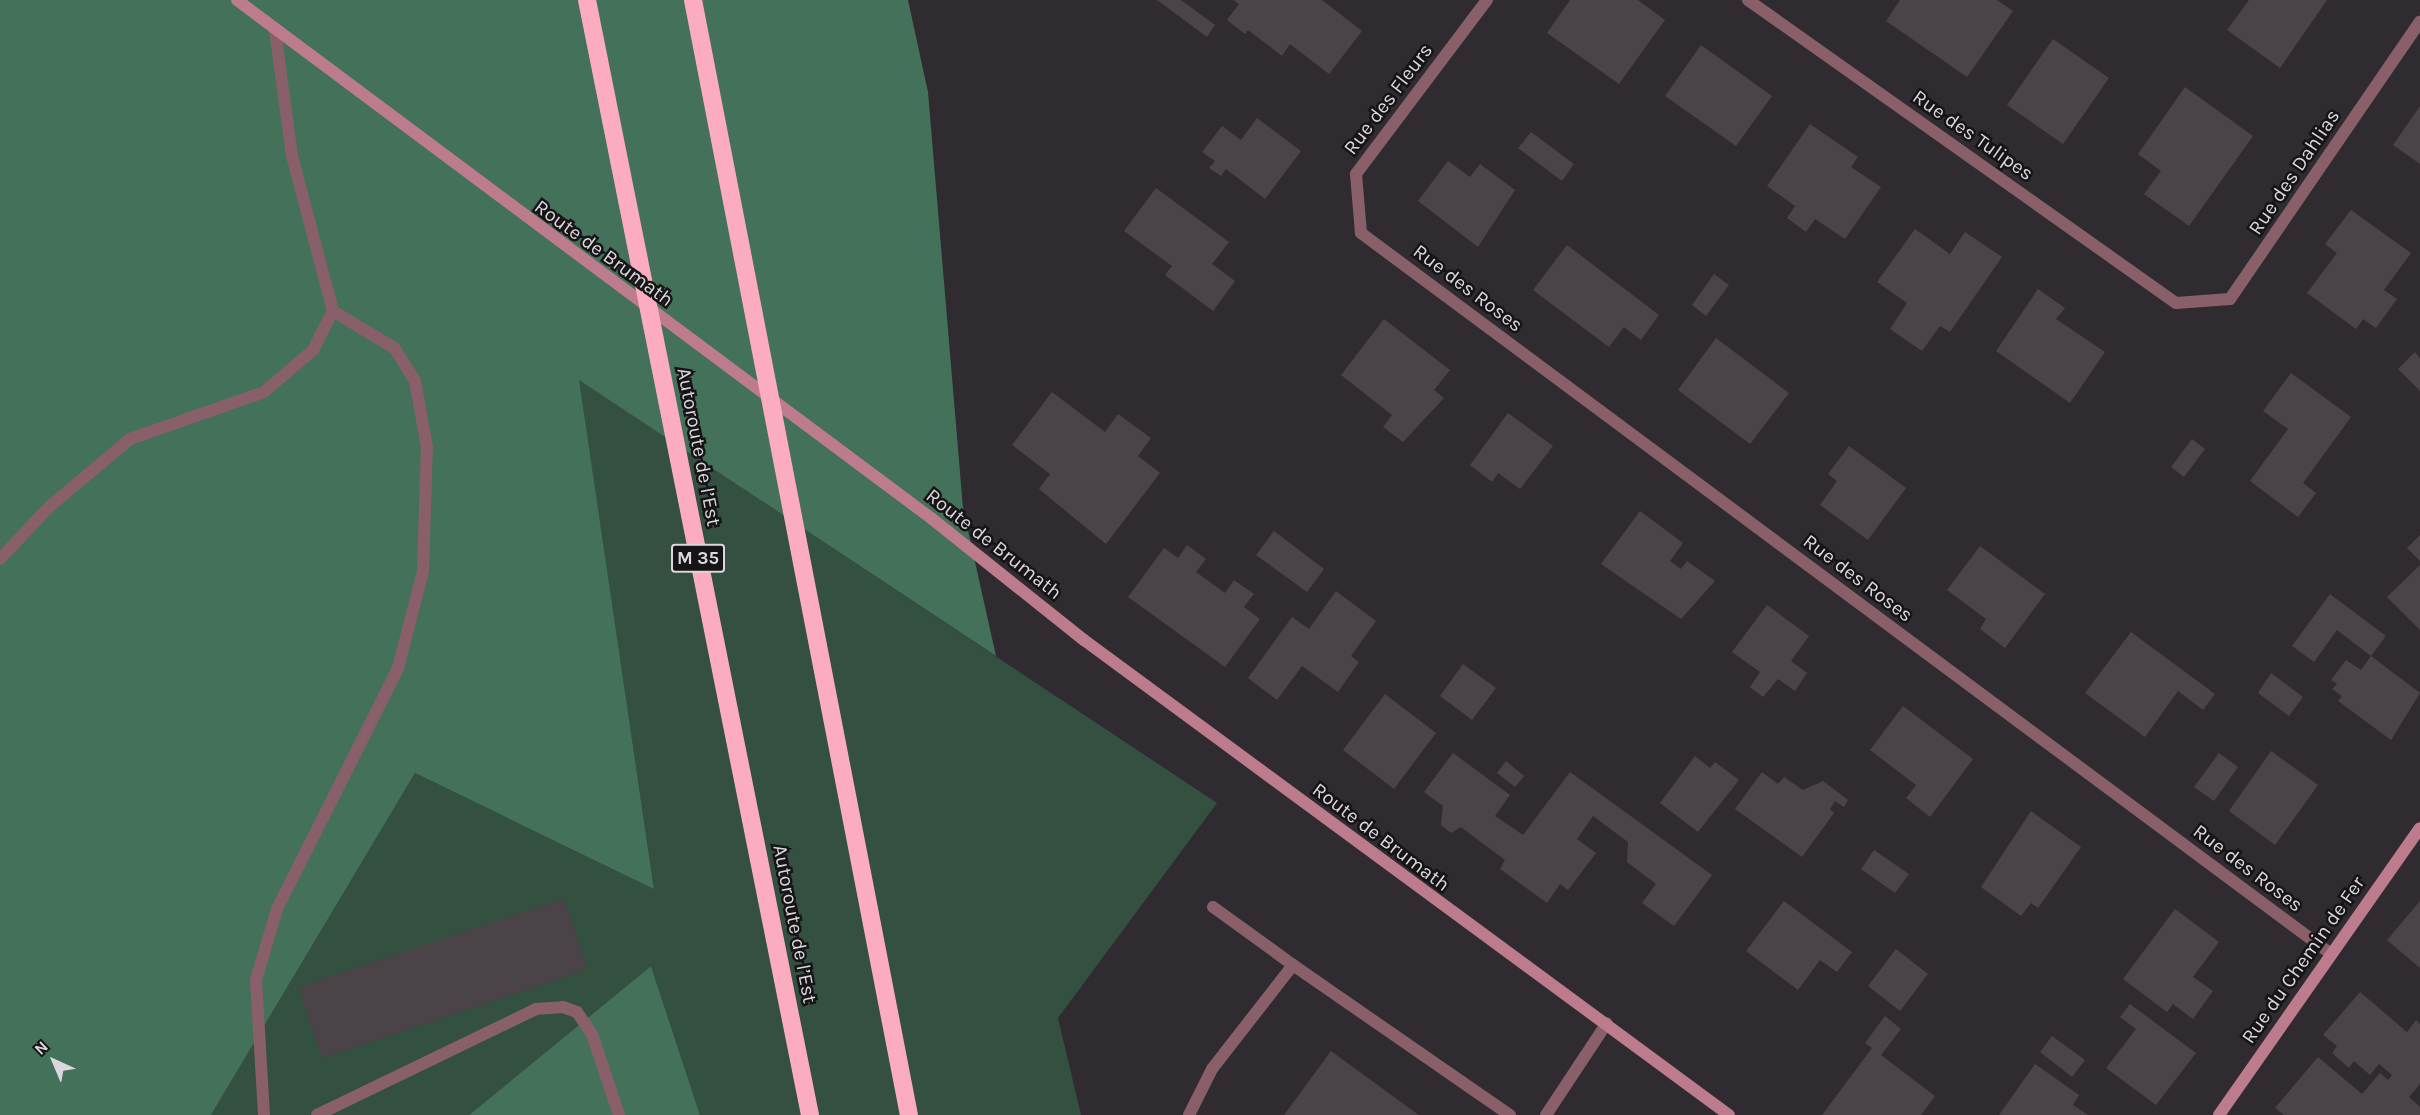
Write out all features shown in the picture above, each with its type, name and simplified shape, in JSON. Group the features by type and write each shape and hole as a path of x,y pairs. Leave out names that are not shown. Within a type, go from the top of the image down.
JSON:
{"highway":[{"name":"Autoroute de l’Est","path":"587,0 810,1115"},
{"path":"693,0 909,1115"}],"main road":[{"name":"Route de Brumath","path":"237,0 466,176 931,518 1084,640 1729,1115"},
{"name":"Rue du Chemin de Fer","path":"2219,1115 2420,828"}],"street":[{"name":"Rue des Fleurs","path":"1362,233 1356,174 1487,0"},
{"name":"Rue des Tulipes","path":"1748,0 2176,303"},
{"name":"Rue des Dahlias","path":"2176,303 2230,299 2420,22"},
{"path":"0,559 49,507 130,439 264,392 313,350 333,311 292,156 276,30"},
{"name":"Rue des Roses","path":"1362,233 2331,954"},
{"path":"264,1115 256,980 277,909 399,668 423,572 427,447 416,381 394,348 333,311"},
{"path":"1213,907 1510,1115"},
{"path":"1189,1115 1212,1069 1293,965"},
{"path":"317,1115 536,1009 563,1007 577,1012 592,1034 619,1115"},
{"path":"1546,1115 1607,1023"}],"green space":[{"path":"0,0 908,0 928,92 963,508 996,656 579,380 654,889 415,773 211,1115 0,1115"},
{"path":"578,379 1217,803 1058,1018 1081,1115 700,1115 651,966 469,1115 211,1115 415,773 654,888"},
{"path":"651,966 700,1115 469,1115"}],"building":[{"path":"1157,0 1181,0 1215,25 1207,37"},
{"path":"1233,0 1322,0 1362,31 1329,74 1290,44 1282,56 1248,30 1245,34 1227,20 1239,4"},
{"path":"1570,0 1638,0 1665,20 1619,84 1547,33"},
{"path":"1900,0 1997,0 2013,11 1967,77 1886,21"},
{"path":"2249,0 2327,0 2280,68 2227,30"},
{"path":"2053,39 2109,78 2063,144 2007,105"},
{"path":"1701,45 1772,96 1736,146 1665,96"},
{"path":"2185,87 2253,136 2189,226 2144,194 2161,171 2138,154"},
{"path":"2420,106 2420,164 2393,145"},
{"path":"1257,118 1301,151 1265,199 1226,169 1221,176 1209,168 1215,161 1202,152 1222,126 1241,140"},
{"path":"1810,124 1858,157 1851,167 1881,187 1845,239 1815,219 1806,232 1787,218 1795,206 1767,186"},
{"path":"1531,132 1574,164 1562,181 1518,148"},
{"path":"1448,161 1470,177 1480,164 1515,190 1478,247 1418,201"},
{"path":"1156,188 1229,242 1212,264 1235,281 1213,311 1165,275 1172,266 1124,231"},
{"path":"2351,210 2411,253 2384,290 2397,299 2376,328 2363,319 2356,329 2307,293 2337,253 2325,244"},
{"path":"1915,229 1950,254 1965,232 2002,257 1950,332 1940,326 1922,351 1890,329 1907,303 1877,282"},
{"path":"1567,245 1659,315 1641,340 1624,327 1609,347 1533,290"},
{"path":"1714,274 1729,285 1706,316 1692,305"},
{"path":"2038,289 2065,308 2056,319 2105,352 2070,403 1996,351"},
{"path":"1384,319 1450,370 1434,390 1444,398 1403,442 1383,427 1392,415 1341,375"},
{"path":"1716,338 1789,393 1750,444 1678,390"},
{"path":"2415,352 2420,358 2420,391 2398,369"},
{"path":"2291,373 2351,417 2303,483 2316,493 2298,517 2250,481 2288,429 2263,411"},
{"path":"1052,392 1105,432 1118,414 1151,438 1138,456 1160,473 1106,544 1039,489 1050,474 1012,445"},
{"path":"1508,413 1553,446 1520,489 1498,473 1492,482 1470,465"},
{"path":"2192,439 2205,449 2184,477 2171,467"},
{"path":"1849,446 1906,488 1868,540 1820,505 1837,481 1828,474"},
{"path":"1640,511 1683,543 1670,561 1681,569 1687,561 1715,581 1681,619 1601,564"},
{"path":"1274,531 1324,569 1307,592 1256,555"},
{"path":"2420,535 2420,561 2407,548"},
{"path":"1187,545 1206,559 1196,572 1225,593 1234,580 1254,594 1244,607 1260,619 1225,667 1128,597 1164,548 1178,558"},
{"path":"1980,546 2045,594 2005,648 1980,629 1986,619 1947,590"},
{"path":"2420,565 2420,630 2387,597"},
{"path":"1336,591 1376,621 1351,656 1359,662 1338,692 1302,666 1277,700 1248,678 1292,617 1309,629"},
{"path":"2330,594 2386,636 2371,656 2337,630 2314,662 2292,646"},
{"path":"1767,605 1809,636 1791,661 1807,673 1795,691 1778,679 1763,697 1750,687 1760,672 1732,652"},
{"path":"2131,632 2215,694 2203,710 2178,691 2145,737 2085,693"},
{"path":"2371,656 2420,693 2391,740 2338,701 2342,696 2332,689 2337,684 2331,680 2346,660 2361,670"},
{"path":"1463,664 1496,688 1472,720 1440,696"},
{"path":"2271,673 2303,697 2289,716 2258,693"},
{"path":"1385,694 1436,733 1394,789 1343,750"},
{"path":"1903,706 1973,759 1930,817 1906,798 1916,785 1870,750"},
{"path":"2271,751 2318,785 2275,845 2229,811"},
{"path":"1453,753 1510,795 1495,816 1523,835 1570,772 1712,875 1674,926 1642,903 1656,884 1627,862 1628,842 1593,816 1577,839 1596,853 1568,890 1560,884 1547,903 1500,869 1505,860 1461,827 1451,833 1441,825 1443,806 1424,792"},
{"path":"2219,753 2238,767 2214,801 2194,787"},
{"path":"1695,756 1710,768 1715,762 1739,780 1698,832 1660,803"},
{"path":"1506,761 1524,776 1515,787 1497,773"},
{"path":"1762,772 1778,784 1784,777 1803,790 1823,781 1848,800 1844,807 1835,801 1830,809 1834,813 1802,857 1735,809"},
{"path":"2031,811 2081,847 2038,908 2031,903 2021,916 1981,887"},
{"path":"1874,850 1909,874 1895,893 1861,869"},
{"path":"564,899 588,969 322,1058 299,987"},
{"path":"1784,901 1852,952 1837,972 1820,960 1798,990 1746,951"},
{"path":"2420,901 2420,968 2387,940"},
{"path":"2175,909 2219,942 2193,977 2213,991 2193,1019 2173,1004 2167,1012 2123,979"},
{"path":"1896,949 1928,974 1900,1011 1868,986"},
{"path":"2360,992 2407,1032 2416,1020 2420,1024 2420,1084 2409,1097 2420,1107 2420,1115 2284,1115 2275,1108 2318,1057 2362,1094 2380,1073 2388,1080 2392,1075 2379,1064 2370,1075 2354,1061 2349,1068 2332,1053 2337,1046 2323,1035"},
{"path":"2130,1004 2196,1053 2156,1105 2106,1068 2136,1029 2120,1017"},
{"path":"1885,1016 1901,1029 1881,1055 1935,1096 1921,1115 1822,1115 1872,1048 1865,1043"},
{"path":"2052,1036 2085,1060 2072,1077 2040,1052"},
{"path":"1331,1051 1416,1113 1419,1115 1284,1115"},
{"path":"2035,1064 2079,1095 2073,1105 2088,1115 1999,1115"}]}
